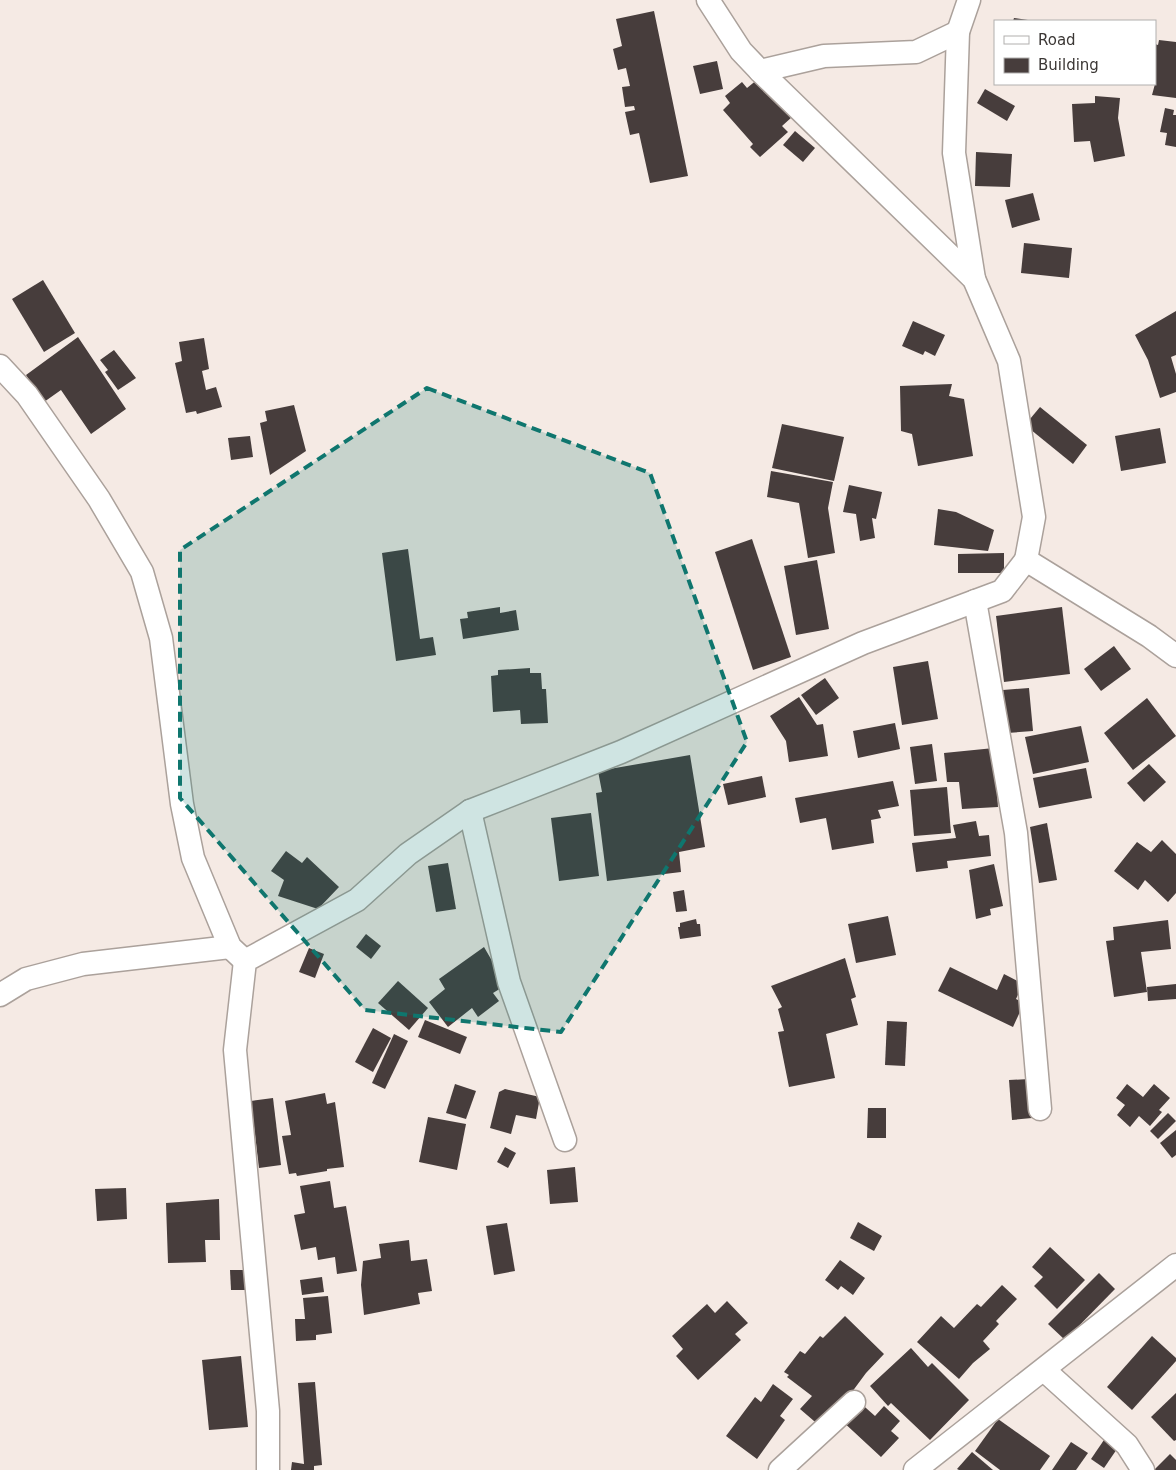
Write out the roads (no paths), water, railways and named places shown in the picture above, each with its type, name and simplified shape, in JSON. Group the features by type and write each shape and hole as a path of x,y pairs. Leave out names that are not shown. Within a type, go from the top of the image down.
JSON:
{"street":[{"path":"708,0 741,51 760,72 974,278"},
{"path":"0,995 26,979 83,964 238,954 357,900 408,854 470,811 621,752 862,643 1002,591 1026,560 1034,517 1009,361 974,278 954,153 958,32 969,0"},
{"path":"760,72 824,56 916,52 958,32"},
{"path":"0,366 27,395 88,483 142,572 161,638 182,804 193,858 238,954 235,1050 268,1410 268,1470"},
{"path":"1026,560 1149,636 1176,656"},
{"path":"975,601 1016,833 1040,1109"},
{"path":"470,811 509,982 565,1140"},
{"path":"916,1470 1176,1265"},
{"path":"1044,1370 1127,1445 1143,1470"},
{"path":"780,1470 854,1402"}]}
